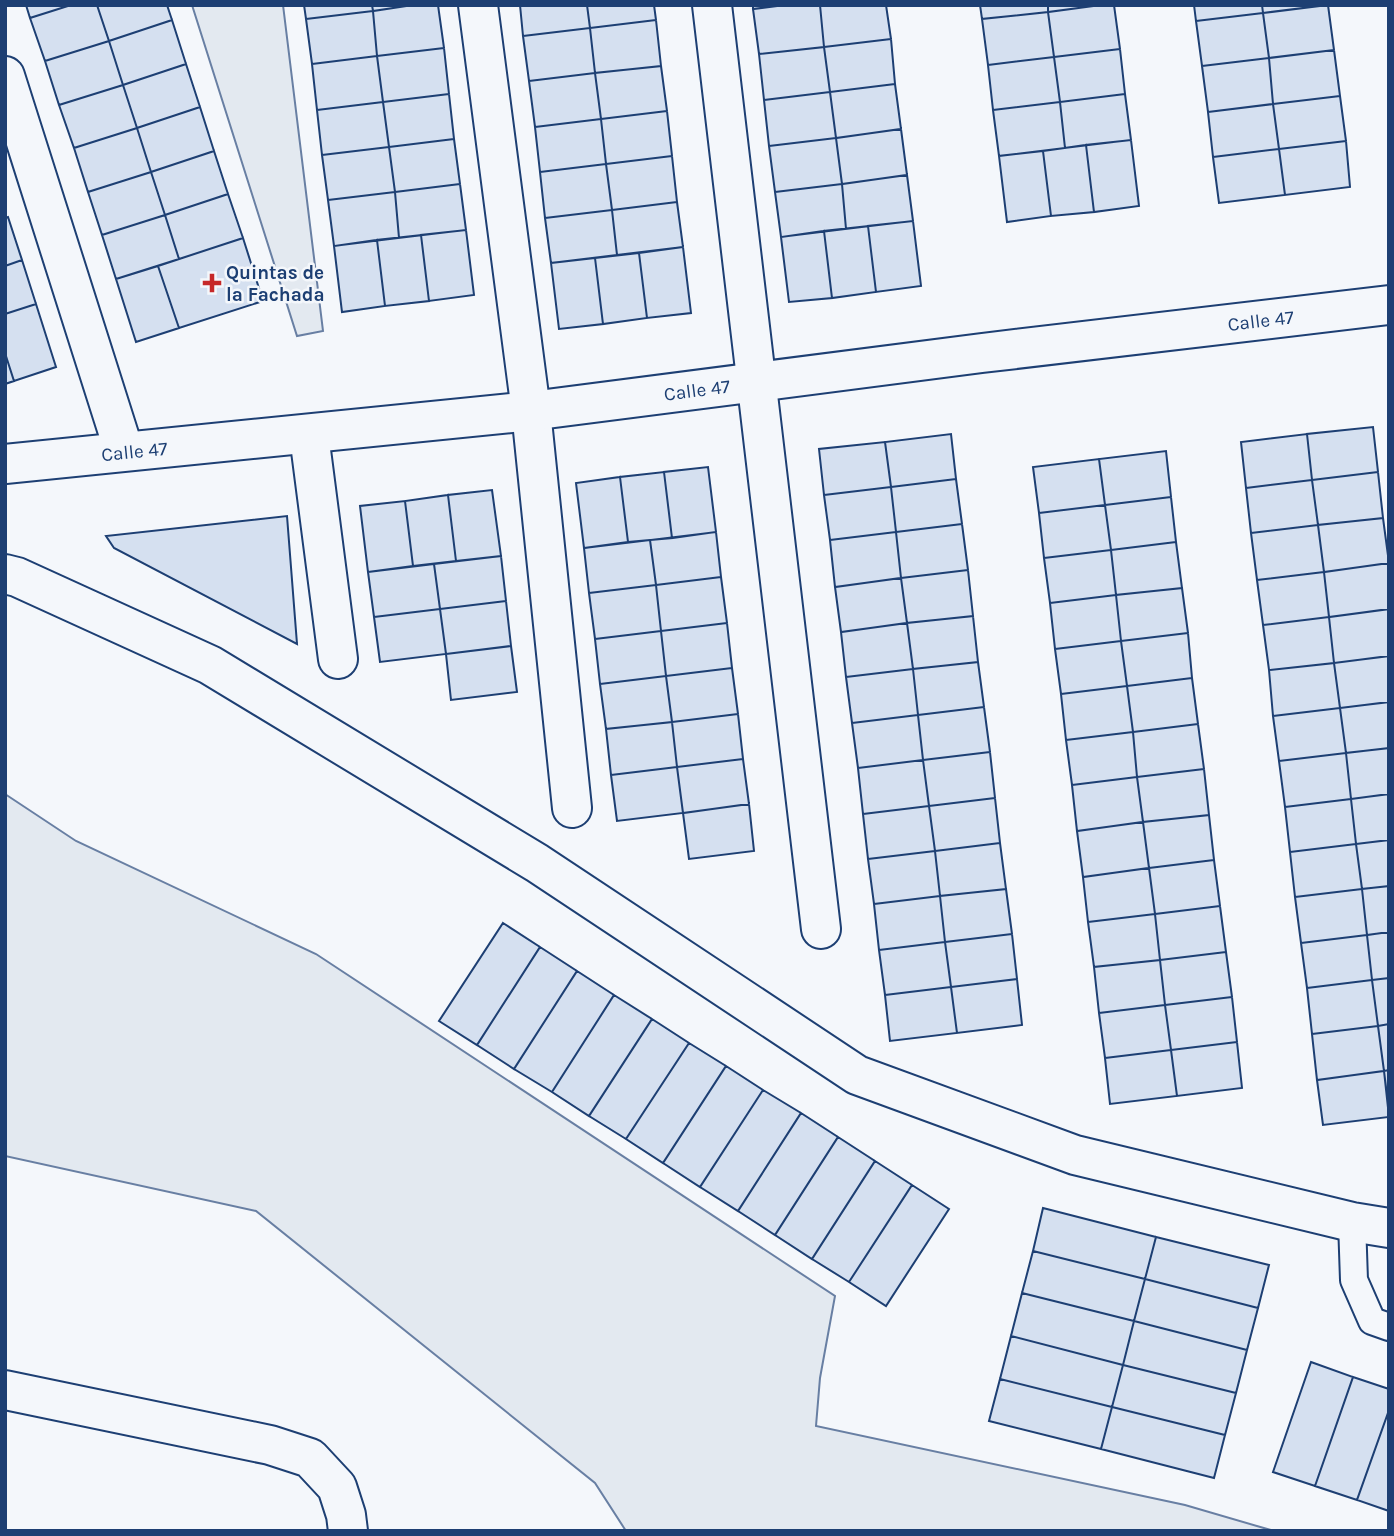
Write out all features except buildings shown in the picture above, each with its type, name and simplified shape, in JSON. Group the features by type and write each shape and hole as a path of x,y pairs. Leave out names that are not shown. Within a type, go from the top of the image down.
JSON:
{"street":[{"path":"478,5 531,411 572,808"},
{"path":"712,5 821,929"},
{"path":"5,76 124,451"},
{"name":"Calle 47","path":"5,464 531,411 982,353 1389,305"},
{"path":"309,435 338,659"},
{"path":"5,574 17,577 210,665 537,863 857,1075 1075,1155 1371,1225"},
{"path":"5,1390 270,1445 310,1458 337,1487 348,1531"}],"lane":[{"path":"1371,1225 1354,1280 1372,1321 1389,1327"}],"shaded area":[{"path":"192,5 283,5 323,331 297,336"},
{"path":"5,794 76,841 316,954 835,1296 820,1378 816,1426 1185,1505 1274,1531 626,1531 595,1483 256,1211 5,1156"}],"place":[{"name":"Quintas de la Fachada","path":"212,283"}]}
